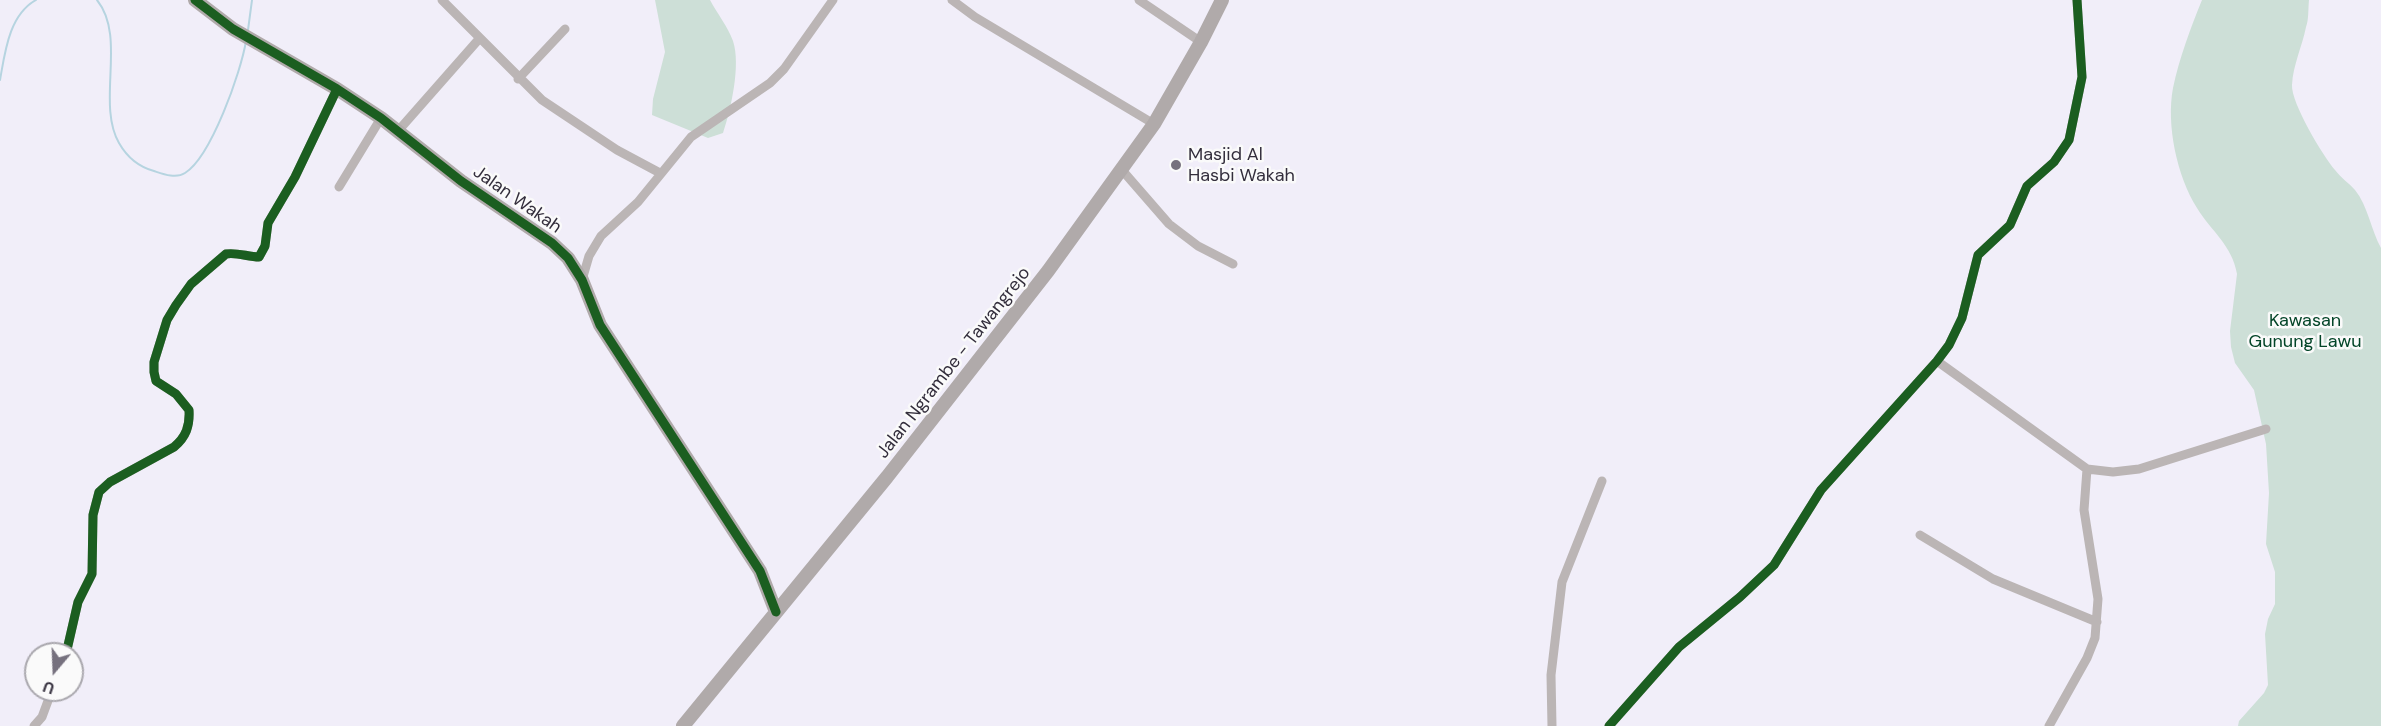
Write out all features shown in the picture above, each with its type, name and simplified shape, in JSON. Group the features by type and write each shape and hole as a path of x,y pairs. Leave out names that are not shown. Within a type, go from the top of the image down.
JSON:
{"main road":[{"name":"Jalan Wakah","path":"195,0 211,5 233,29 337,89 381,118 461,181 552,243 568,258 582,280 600,326 760,571 776,612"},
{"name":"Jalan Ngrambe - Tawangrejo","path":"683,726 1007,326 1154,124 1222,0"}],"street":[{"path":"442,0 518,79 542,100 617,150 660,173"},
{"path":"582,280 589,256 601,236 638,202 691,137 770,83 784,69 833,0"},
{"path":"1139,0 1201,42"},
{"path":"1609,726 1679,647 1731,605 1774,565 1821,490 1937,361 1956,332 1962,318 1978,255 2010,225 2027,186 2054,162 2069,140 2082,77 2077,0"},
{"path":"955,1 975,17 1154,124"},
{"path":"518,79 565,29"},
{"path":"398,131 479,39"},
{"path":"69,642 78,602 92,574 93,515 99,492 110,482 174,447 188,429 189,410 176,394 156,381 153,372 167,320 191,284 226,254 234,253 251,257 259,256 263,252 268,223 296,177 337,89"},
{"path":"339,188 381,118"},
{"path":"1122,170 1169,224 1198,246 1233,264"},
{"path":"1937,361 2087,469 2113,472 2139,469 2266,429"},
{"path":"2049,726 2087,658 2095,638 2098,599 2084,510 2087,469"},
{"path":"1552,726 1551,675 1562,582 1602,481"},
{"path":"1920,535 1993,579 2097,622"},
{"path":"34,726 42,717 48,702"}],"green space":[{"path":"655,0 710,0 728,31 733,41 736,62 732,100 723,133 708,138 652,115 653,99 665,52"},
{"name":"Kawasan Gunung Lawu","path":"2202,0 2309,0 2307,24 2293,78 2293,93 2302,116 2323,153 2337,173 2353,187 2359,196 2381,248 2381,726 2238,726 2239,721 2264,693 2268,685 2265,634 2268,619 2275,604 2275,572 2266,544 2269,493 2266,444 2254,390 2235,363 2231,347 2230,331 2237,274 2226,246 2190,195 2179,166 2172,134 2173,88"}],"waterway":[{"path":"0,80 6,46 14,25 27,7 36,0"},
{"path":"97,0 106,15 110,32 110,109 119,143 138,164 165,175 178,176 185,173 205,150 231,92 246,41"},
{"path":"248,30 252,0"}],"cycle path":[{"path":"195,0 233,29 337,89 381,118 461,181 552,243 568,258 582,280 600,325 760,571 776,612"},
{"path":"1609,726 1679,647 1740,597 1774,565 1821,490 1949,345 1962,318 1978,255 2010,225 2027,186 2054,162 2069,140 2082,77 2077,0"},
{"path":"69,642 78,602 92,574 93,515 99,492 110,482 174,447 182,439 188,426 189,410 176,394 156,381 154,372 154,362 167,320 191,284 226,254 259,257 265,246 268,223 295,177 337,89"}],"place":[{"name":"Masjid Al Hasbi Wakah","path":"1176,165"}]}
